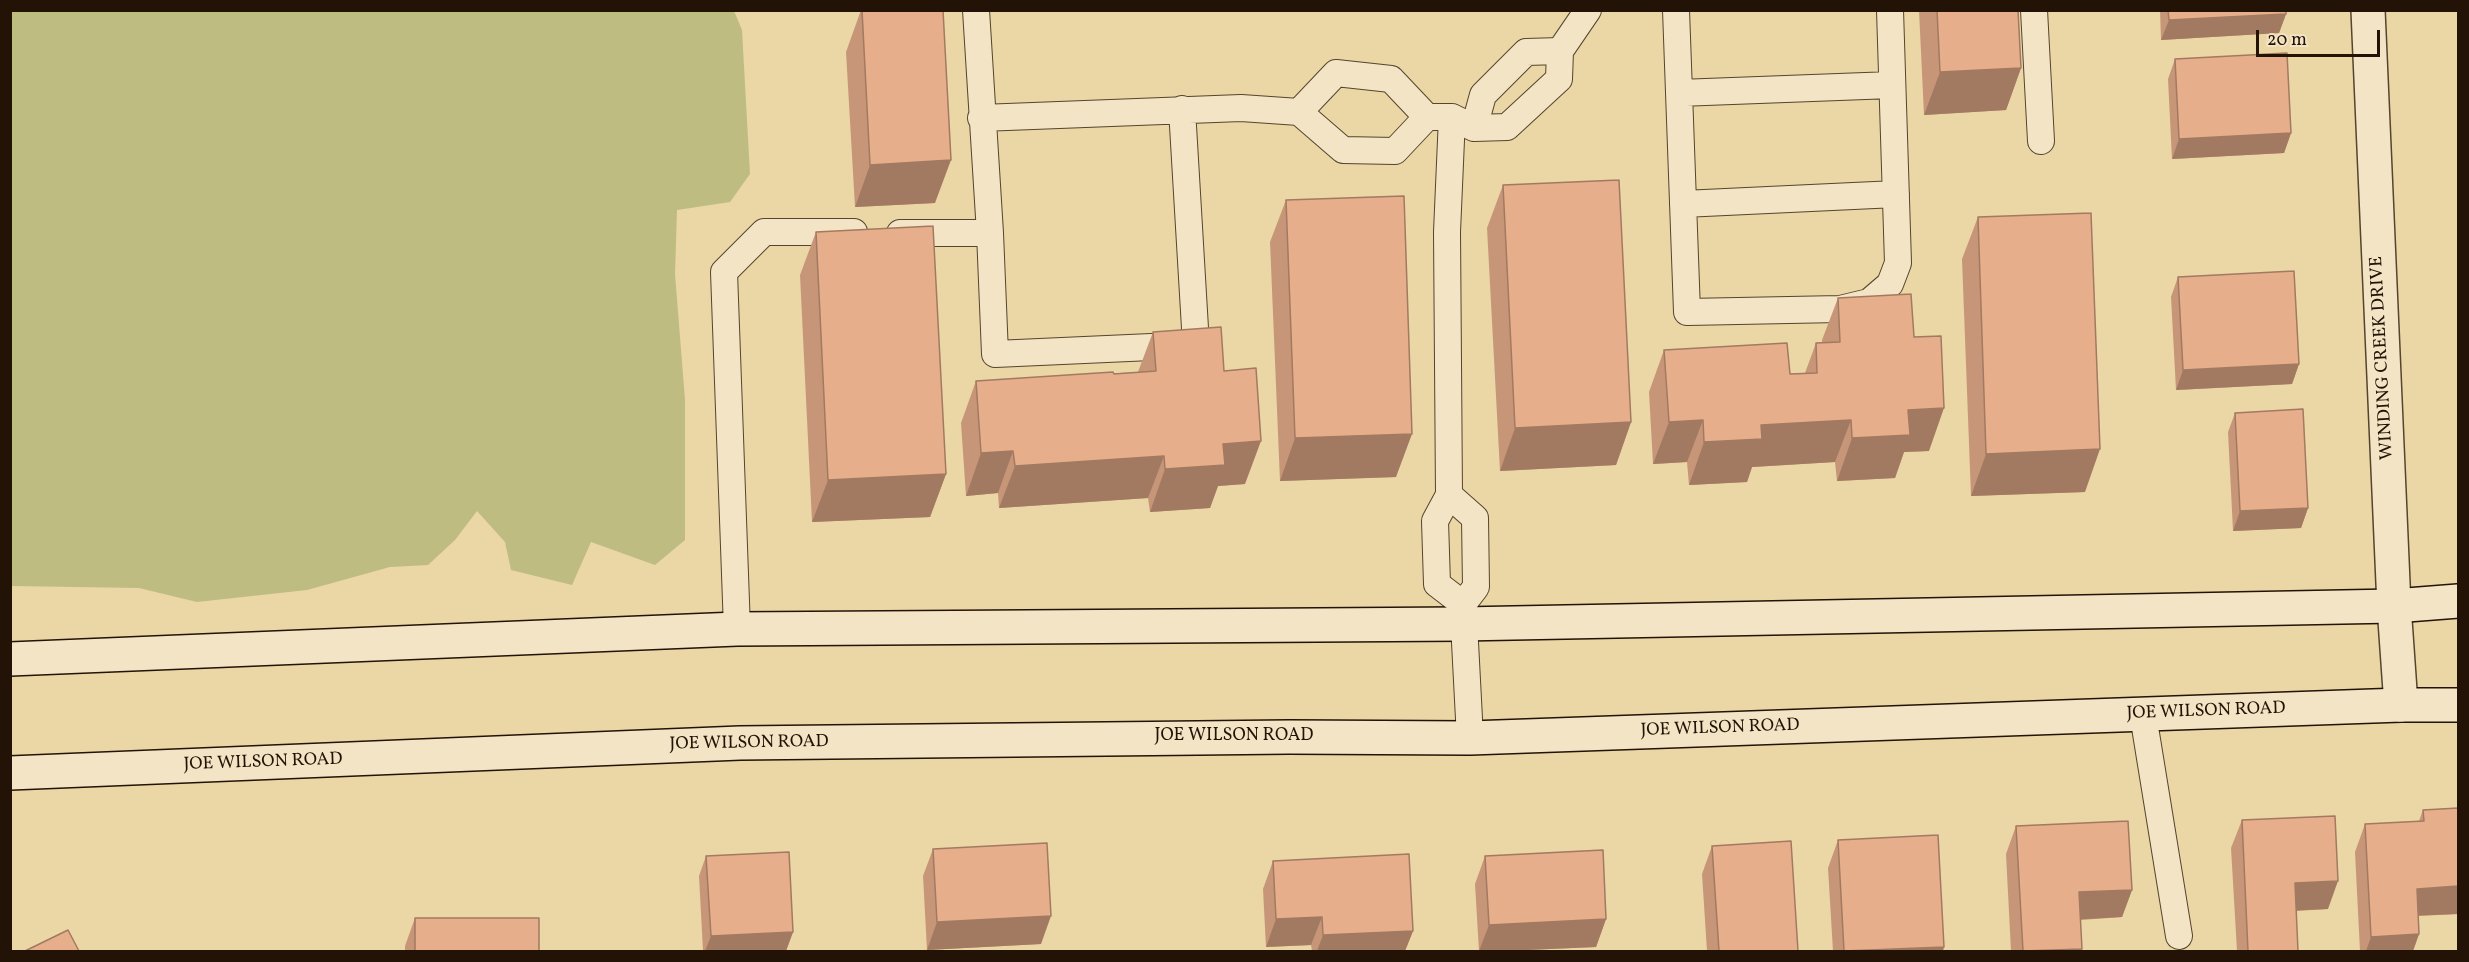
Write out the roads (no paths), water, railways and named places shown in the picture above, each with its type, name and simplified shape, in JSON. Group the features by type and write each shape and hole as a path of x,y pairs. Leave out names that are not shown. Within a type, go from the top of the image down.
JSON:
{"main road":[{"name":"WINDING CREEK DRIVE","path":"2368,10 2394,606 2401,705"},
{"path":"10,659 737,629 1462,614 2394,606 2458,601"},
{"name":"JOE WILSON ROAD","path":"10,773 740,743 1289,736 1470,738 2401,705 2458,705"}],"lane":[{"path":"976,10 990,233 994,354 1196,345 1182,109"},
{"path":"1299,112 1336,73 1391,79 1451,120 1508,127 1559,79 1560,51 1587,10"},
{"path":"1676,10 1687,312 1840,309 1869,302 1890,284 1898,263 1890,10"},
{"path":"2034,10 2042,141"},
{"path":"981,118 1182,109 1241,108 1299,112 1342,150 1395,151 1451,120 1483,95 1526,52 1560,51"},
{"path":"1679,93 1892,85"},
{"path":"1451,120 1447,232 1449,495 1435,521 1437,584 1462,614"},
{"path":"1683,204 1896,194"},
{"path":"737,629 724,272 764,232 990,233"},
{"path":"1449,495 1475,518 1476,587 1462,614 1470,738"},
{"path":"2144,715 2179,936"}]}
